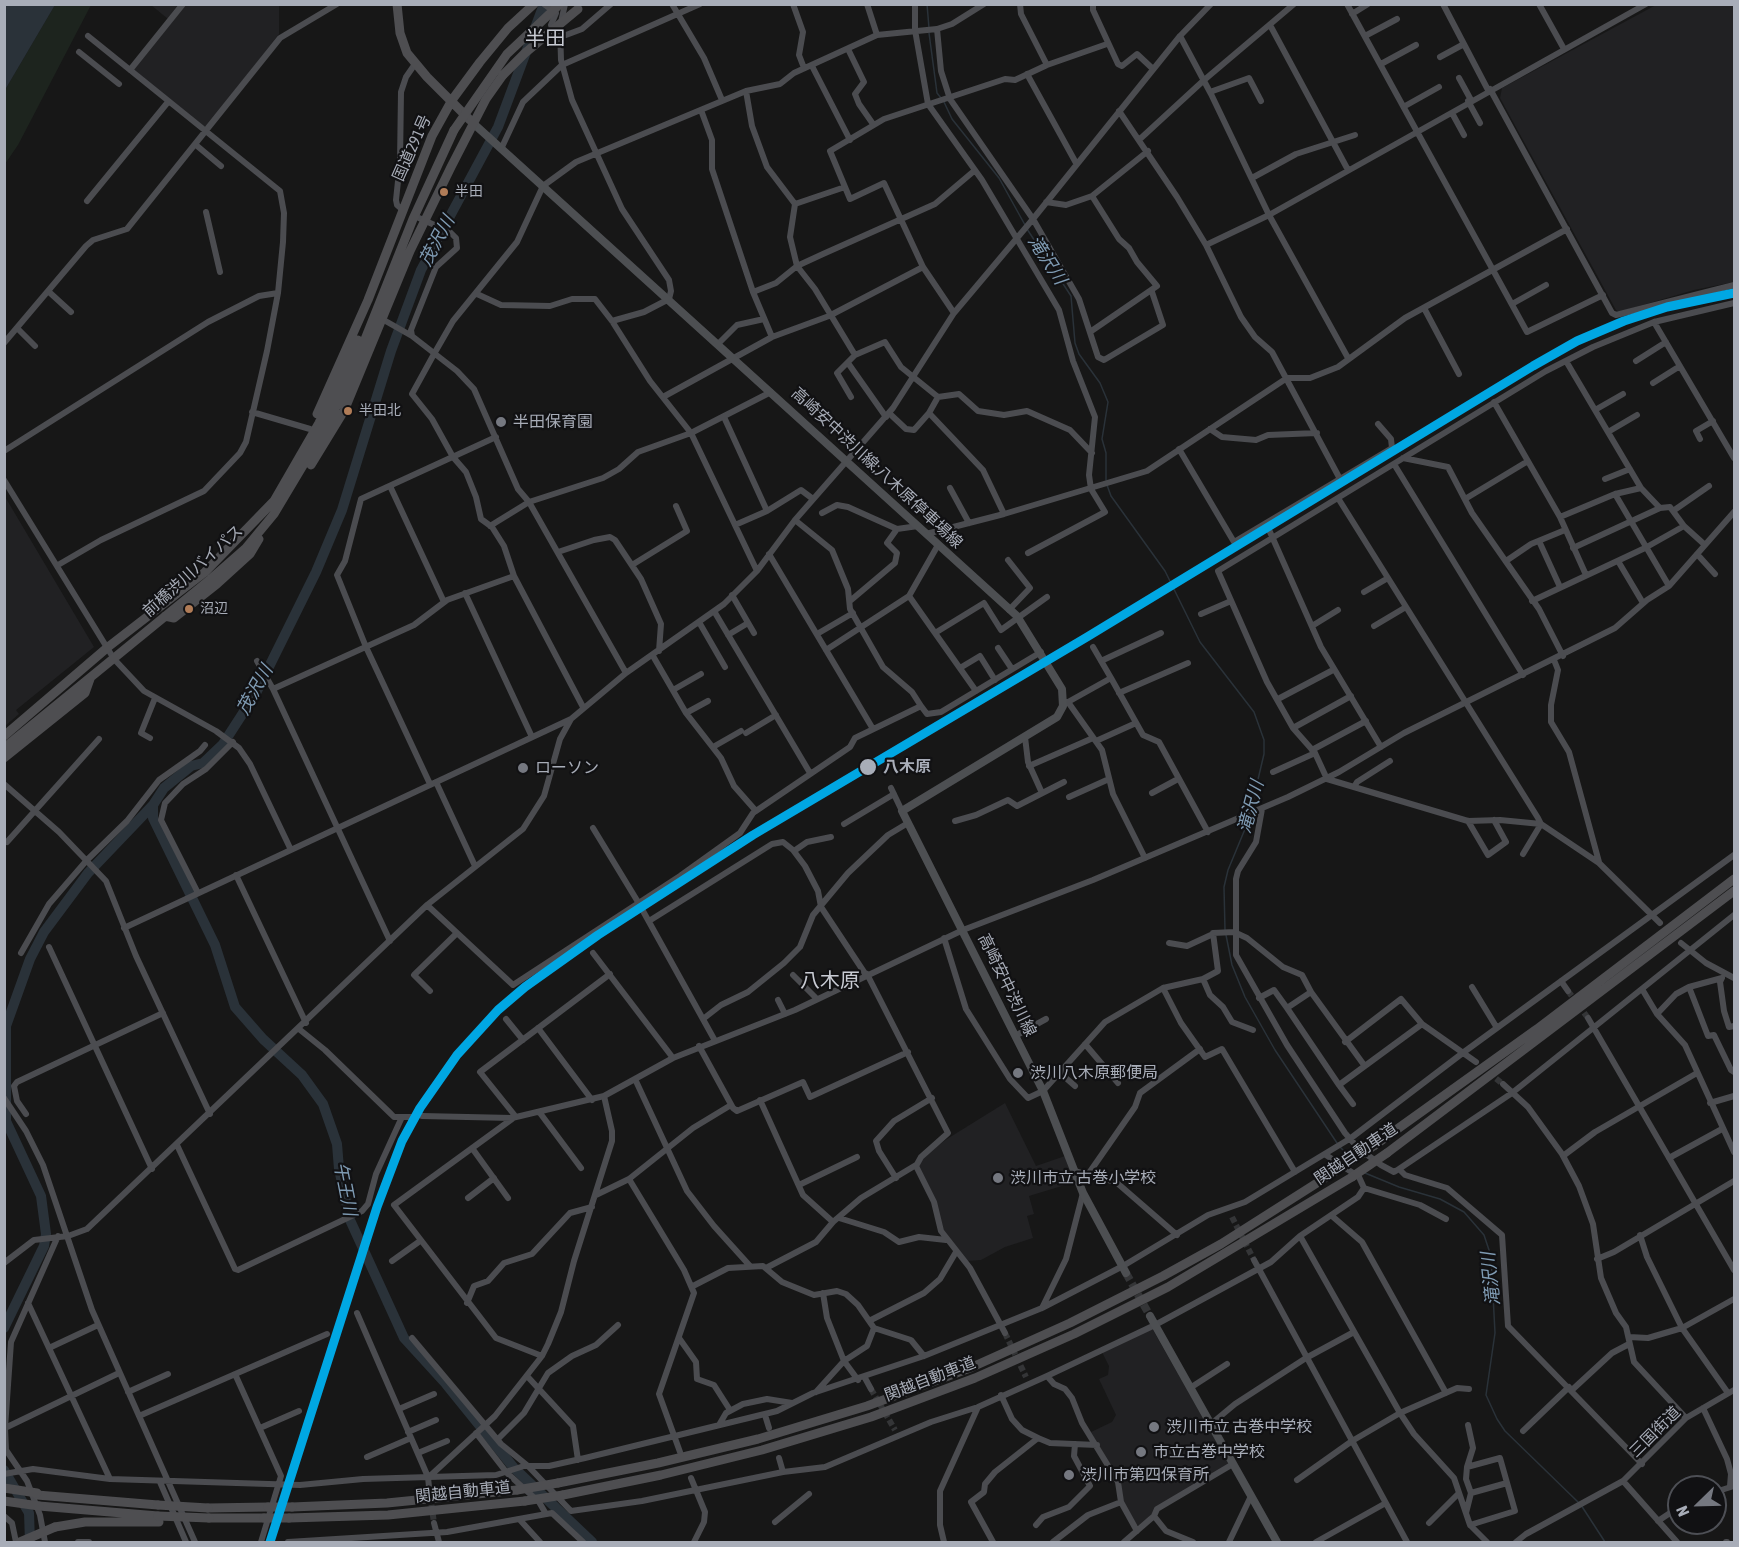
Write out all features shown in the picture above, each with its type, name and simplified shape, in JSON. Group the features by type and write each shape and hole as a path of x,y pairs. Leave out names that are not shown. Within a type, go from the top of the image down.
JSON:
{"highway":[{"path":"397,4 402,40 415,64 474,124"},
{"name":"国道291号","path":"278,502 368,300 432,136 452,100 508,28 534,4"},
{"name":"前橋渋川バイパス","path":"4,748 245,549 274,514 391,274 454,130 507,54 560,4"},
{"path":"278,502 308,470 344,411 425,221 486,99 503,75 525,53 581,7"},
{"name":"前橋渋川バイパス","path":"4,736 108,647 205,572 278,502"},
{"path":"4,758 85,693 90,677"},
{"name":"関越自動車道","path":"4,1489 91,1501 208,1508 387,1503 517,1490 658,1463 758,1439 867,1406 970,1368 1070,1323 1221,1244 1375,1145 1537,1029 1734,879"},
{"name":"関越自動車道","path":"4,1501 158,1519 209,1520 388,1515 525,1501 662,1475 762,1450 871,1417 1026,1356 1150,1297 1352,1177 1734,891"},
{"path":"18,1542 55,1527 85,1522 158,1519"}],"main road":[{"name":"高崎安中渋川線;八木原停車場線","path":"474,124 771,391 1009,610 1041,652 1062,689 1066,702"},
{"path":"902,811 1057,717 1066,702"},
{"name":"高崎安中渋川線","path":"902,811 1042,1090 1083,1193 1125,1270"},
{"path":"1150,1316 1276,1542"}],"street":[{"path":"130,70 183,4"},
{"path":"4,343 93,240 128,229 280,38 337,4"},
{"path":"544,4 555,11 551,27 560,35"},
{"path":"565,4 560,35 562,65 572,100 588,130 594,153 622,209 669,280 671,291 669,299 644,312 612,321"},
{"path":"560,35 577,32 611,4"},
{"path":"672,4 675,13 704,58 722,100"},
{"path":"499,145 523,102 562,65 675,13 700,4"},
{"path":"794,4 803,32 799,55 804,68"},
{"path":"867,4 877,35"},
{"path":"915,4 928,104 1017,237 1059,310 1073,362 1095,417 1090,489 1106,512 1028,553"},
{"path":"583,707 514,576 504,546 490,526 481,519 476,496 466,472 453,457 432,419 412,394 434,354 453,321 517,242 543,186 576,162 722,100 746,91 780,84 804,68 877,35 935,29 952,24 984,4"},
{"path":"1020,4 1021,14 1047,64"},
{"path":"1093,4 1093,10 1107,44 1118,64 1122,66 1137,54 1153,69"},
{"path":"1198,4 1202,12"},
{"path":"4,1263 7,1256 36,1239 68,1236 87,1229 306,1023 427,905 507,843 531,820 543,796 560,739 571,719 626,673 714,611 757,571 795,520 887,415 914,378 954,313 1180,36 1211,4"},
{"path":"1140,139 1203,81 1294,4"},
{"path":"1347,4 1527,332 1603,295"},
{"path":"1352,14 1368,4"},
{"path":"1443,4 1612,313 1616,315 1734,285"},
{"path":"1539,4 1564,49"},
{"path":"1206,245 1269,215 1452,113 1470,100 1646,4"},
{"path":"1365,36 1397,18"},
{"path":"1270,25 1318,109 1348,170"},
{"path":"935,29 941,71 949,99 1033,219 1079,299 1098,357 1104,360 1163,325 1152,292"},
{"path":"58,565 101,540 204,491 240,453 246,442 278,293 284,213 280,191 88,36"},
{"path":"1180,36 1210,92 1269,215 1348,358"},
{"path":"954,313 923,267 884,183 850,199 830,151 873,124 1005,80 1015,80 1047,64 1107,44"},
{"path":"1440,57 1464,44"},
{"path":"1381,64 1416,45"},
{"path":"848,49 864,82 855,94 873,124"},
{"path":"79,52 119,84"},
{"path":"403,210 396,200 400,162 401,92 406,77 415,64"},
{"path":"812,66 850,140"},
{"path":"1027,74 1076,163"},
{"path":"1210,92 1249,78 1261,101"},
{"path":"1459,78 1480,123"},
{"path":"1405,106 1439,87"},
{"path":"746,91 752,126 767,167 795,204 790,237 797,266 815,289 829,316 855,355"},
{"path":"87,201 168,102"},
{"path":"701,110 712,140 712,169 753,292 772,337"},
{"path":"1119,111 1140,139 1206,245 1241,317 1256,337 1272,352 1340,479"},
{"path":"1452,113 1464,135"},
{"path":"1252,178 1296,154 1355,135"},
{"path":"196,145 221,166"},
{"path":"1046,202 1066,205 1092,196 1148,152"},
{"path":"753,292 776,283 797,266 934,204 975,171"},
{"path":"795,204 845,187"},
{"path":"1090,332 1152,292 1157,286 1137,262 1129,248 1119,239 1092,196"},
{"path":"206,212 220,272"},
{"path":"412,336 411,330 436,267 457,248 456,238 450,232 425,221"},
{"path":"926,534 1139,475 1287,378 1321,375 1338,367 1387,330 1567,229"},
{"path":"663,397 772,337 829,316 923,267"},
{"path":"1512,304 1546,285"},
{"path":"48,291 71,312"},
{"path":"4,451 208,322 259,296 278,293"},
{"path":"477,294 501,305 550,306 572,298 595,299 612,321 633,358 691,433 757,571"},
{"path":"1326,779 1314,751 1293,728 1267,682 1218,571 1494,402 1566,361 1654,322 1734,303"},
{"path":"1424,308 1459,374"},
{"path":"718,344 737,325 764,318"},
{"path":"382,319 412,336 458,371 474,389 518,489 529,502 626,673"},
{"path":"1654,322 1734,458"},
{"path":"17,328 35,346"},
{"path":"852,397 837,373 855,355 885,342 901,367 938,397 959,394 978,411 1004,415 1027,411 1070,430 1092,453"},
{"path":"1636,361 1666,342"},
{"path":"1566,361 1641,488 1660,508"},
{"path":"848,363 887,415 906,429 914,430 938,397"},
{"path":"1653,383 1680,366"},
{"path":"490,526 529,502 603,478 619,469 638,452 691,433 771,391"},
{"path":"1595,410 1623,394"},
{"path":"1494,402 1560,517 1586,575"},
{"path":"252,412 310,429"},
{"path":"928,413 983,470 1004,514"},
{"path":"1608,432 1637,415"},
{"path":"724,417 767,511"},
{"path":"1700,439 1696,431 1713,421"},
{"path":"1179,449 1234,542 1392,447 1391,439 1378,424"},
{"path":"1210,429 1221,437 1256,440 1268,435 1317,433"},
{"path":"475,866 366,647 336,574 345,561 361,499 496,437"},
{"path":"1403,458 1448,467 1465,499 1539,609 1563,656"},
{"path":"1465,499 1528,461"},
{"path":"1394,464 1523,675"},
{"path":"1605,479 1630,469"},
{"path":"4,480 114,659 134,682 155,698 232,741 250,764 291,850"},
{"path":"390,486 444,602"},
{"path":"1673,511 1709,486"},
{"path":"950,488 969,523"},
{"path":"1560,517 1615,495 1641,488"},
{"path":"735,525 767,511 801,490 813,499"},
{"path":"1615,495 1669,586"},
{"path":"1338,498 1540,824 1599,863 1660,923"},
{"path":"632,565 687,531 676,506"},
{"path":"822,513 837,506 848,507 897,529 918,526"},
{"path":"1573,548 1666,506 1705,545"},
{"path":"422,1116 514,1118 604,1096 673,1058 785,1014 944,938 1262,809 1326,779 1465,703 1615,628 1643,603 1669,586 1734,512"},
{"path":"795,520 832,550 843,572 853,613 883,667 912,692 930,715 941,712 1041,652"},
{"path":"1266,523 1333,670 1381,747"},
{"path":"1532,601 1646,548 1684,526"},
{"path":"850,601 895,563 897,553 887,543 897,529"},
{"path":"1506,561 1539,541 1565,530"},
{"path":"558,552 610,537 615,540 632,565 661,624 656,654 673,690 686,713 721,758 734,786 756,812"},
{"path":"1539,541 1560,587"},
{"path":"826,650 862,629 909,596 938,545"},
{"path":"769,554 873,729"},
{"path":"1697,554 1715,574"},
{"path":"1008,560 1030,586 1009,610"},
{"path":"1618,561 1643,603"},
{"path":"273,689 414,625 444,602 514,576"},
{"path":"1364,592 1388,578"},
{"path":"465,593 532,737"},
{"path":"732,595 754,633"},
{"path":"909,596 976,691"},
{"path":"935,633 984,603 1001,630 1047,597"},
{"path":"1200,614 1231,601"},
{"path":"1374,626 1406,607"},
{"path":"1312,626 1338,610"},
{"path":"714,611 810,773"},
{"path":"817,634 853,613"},
{"path":"699,622 725,667"},
{"path":"728,635 748,623"},
{"path":"1101,661 1161,633"},
{"path":"1093,647 1145,737 1160,742 1178,779 1200,812 1208,832"},
{"path":"998,648 1012,669"},
{"path":"960,668 980,656 995,680"},
{"path":"1554,660 1558,670 1551,705 1551,722 1569,752 1599,863"},
{"path":"258,662 273,689 390,941"},
{"path":"1119,693 1188,663"},
{"path":"1278,699 1333,670"},
{"path":"673,690 701,674"},
{"path":"1111,678 1066,702 1094,739 1106,760 1109,779 1119,808 1145,858"},
{"path":"1293,728 1351,696"},
{"path":"150,738 141,733 155,698"},
{"path":"686,713 708,701"},
{"path":"427,905 513,985 740,833 756,812 850,747 855,738 921,706"},
{"path":"713,747 776,715"},
{"path":"124,928 571,719"},
{"path":"1273,772 1366,721"},
{"path":"1029,766 1136,723"},
{"path":"1025,737 1029,766 1042,793"},
{"path":"7,842 99,739"},
{"path":"196,895 160,820 165,803 183,784 206,769 232,741"},
{"path":"21,953 50,904 127,821 159,780 205,745"},
{"path":"1354,787 1357,782 1390,761"},
{"path":"1069,797 1109,779"},
{"path":"1152,793 1178,779"},
{"path":"1326,779 1468,820 1540,824"},
{"path":"955,821 1008,800 1017,806 1064,782"},
{"path":"4,784 100,872 113,893 124,928 210,1114"},
{"path":"844,824 892,791 902,811"},
{"path":"1262,809 1256,842 1238,871 1236,879 1233,932 1236,955 1287,1045 1358,1148 1394,1172 1512,1093 1734,915"},
{"path":"1468,820 1488,855 1506,842 1494,820"},
{"path":"703,1019 721,1005 748,992 784,963 800,947 809,930 813,915 848,873 888,835 908,822"},
{"path":"1523,854 1540,824"},
{"path":"593,828 649,921 714,1040"},
{"path":"794,851 807,842 831,837"},
{"path":"649,921 772,844 783,842 794,851 818,891 821,907 867,974 933,1098 948,1133 921,1157 916,1165 861,1198 816,1242 766,1268"},
{"path":"4,1474 33,1469 110,1479 316,1485 363,1479 508,1473 526,1466 549,1466 578,1460 674,1435 765,1415 816,1392 861,1379 924,1356 1042,1308 1125,1270 1208,1215 1245,1202 1351,1138 1464,1052 1734,855"},
{"path":"236,875 306,1023"},
{"path":"1169,943 1187,946 1216,933 1233,932 1247,938 1283,968 1302,975 1345,1042 1364,1065"},
{"path":"430,991 414,975 457,933"},
{"path":"944,938 966,1009 1010,1078 1028,1098 1042,1090 1105,1022 1163,988 1203,979 1218,971 1216,933"},
{"path":"1681,944 1723,976 1734,978"},
{"path":"49,947 152,1168"},
{"path":"593,952 673,1058"},
{"path":"514,1118 480,1072 609,974"},
{"path":"793,975 817,999"},
{"path":"1657,1014 1676,994 1689,987 1723,976"},
{"path":"1723,976 1720,982 1724,1011 1729,1027 1734,1026"},
{"path":"1203,979 1210,995 1223,1007 1232,1022 1253,1030"},
{"path":"1561,981 1568,991"},
{"path":"1472,987 1497,1028"},
{"path":"1689,987 1708,1036 1714,1035 1734,1072"},
{"path":"1163,988 1181,1023 1206,1057 1222,1049 1294,1172"},
{"path":"1642,989 1657,1014 1681,1038 1734,1152"},
{"path":"1259,998 1274,990 1353,1104"},
{"path":"1287,1008 1311,992"},
{"path":"1345,1042 1401,999 1422,1024 1476,1062"},
{"path":"778,1000 785,1014"},
{"path":"26,1114 17,1101 14,1086 17,1082 163,1013"},
{"path":"1588,1018 1734,1270"},
{"path":"506,1019 523,1040"},
{"path":"1015,1036 1046,1019"},
{"path":"1339,1085 1422,1024"},
{"path":"538,1028 592,1100"},
{"path":"299,1029 325,1050 390,1113 412,1117"},
{"path":"1085,1044 1118,1083"},
{"path":"699,1046 731,1105 738,1110 803,1082 810,1096 908,1052"},
{"path":"1089,1173 1135,1107 1140,1093 1200,1049"},
{"path":"1059,1072 1075,1086"},
{"path":"1563,1156 1595,1132 1697,1073"},
{"path":"635,1079 667,1151 692,1199 750,1266"},
{"path":"1503,1084 1544,1126 1579,1186 1593,1224 1601,1278 1629,1337 1634,1362 1686,1418"},
{"path":"428,1477 485,1426 542,1356 561,1312 574,1261 597,1195 612,1131 604,1096"},
{"path":"1710,1103 1734,1096"},
{"path":"4,1098 20,1119 43,1165 98,1325 139,1416 186,1542"},
{"path":"896,1178 879,1151 876,1141 894,1121 933,1098"},
{"path":"760,1100 803,1195 836,1220 884,1232 903,1243 919,1237 946,1240"},
{"path":"597,1195 629,1179 693,1128 731,1105"},
{"path":"540,1113 581,1168"},
{"path":"177,1145 235,1269 327,1230 342,1219 362,1211 368,1204 376,1174 402,1117"},
{"path":"514,1118 394,1205 467,1303 499,1341 542,1356"},
{"path":"1669,1158 1722,1129"},
{"path":"472,1148 508,1198"},
{"path":"1326,1155 1359,1177 1364,1188 1420,1206 1446,1219"},
{"path":"799,1185 857,1157"},
{"path":"916,1165 934,1202 941,1231 970,1268 1005,1333"},
{"path":"1399,1169 1405,1175 1447,1188 1502,1235 1508,1326 1571,1388 1642,1464"},
{"path":"1074,1171 1089,1173 1116,1182 1177,1235"},
{"path":"468,1198 494,1178"},
{"path":"629,1179 693,1286 692,1303 659,1394 680,1452"},
{"path":"1597,1259 1614,1252 1734,1181"},
{"path":"412,1338 485,1426 571,1511 696,1490 783,1472 825,1467 896,1433 978,1407 1028,1380 1047,1376 1155,1325 1259,1269 1276,1259 1300,1236 1358,1197 1364,1188"},
{"path":"1042,1308 1066,1259 1083,1193"},
{"path":"467,1303 474,1286 488,1281 504,1263 532,1254 570,1213 592,1207"},
{"path":"1228,1209 1233,1217"},
{"path":"1332,1216 1362,1242 1446,1393"},
{"path":"1640,1235 1647,1257 1682,1328 1731,1392"},
{"path":"45,1542 40,1515 24,1474 17,1471 6,1450 5,1428 11,1342 55,1236"},
{"path":"1300,1236 1400,1413 1414,1434 1447,1468 1470,1525 1487,1542"},
{"path":"392,1261 420,1241"},
{"path":"869,1321 924,1293 940,1279 956,1252"},
{"path":"1254,1260 1384,1504 1407,1542"},
{"path":"693,1286 722,1270 750,1266 766,1268 782,1282 814,1295 837,1291 846,1294 852,1298 874,1328 911,1340 924,1356"},
{"path":"823,1293 827,1318 844,1361 871,1389"},
{"path":"1629,1337 1648,1338 1682,1328 1734,1299"},
{"path":"28,1303 110,1479"},
{"path":"357,1313 428,1477 429,1487"},
{"path":"49,1348 98,1325"},
{"path":"498,1439 524,1413 548,1373 572,1356 596,1345 618,1325"},
{"path":"816,1392 844,1361 867,1346 874,1328"},
{"path":"1210,1424 1235,1404 1306,1358 1354,1332"},
{"path":"139,1416 327,1334"},
{"path":"679,1338 696,1362 697,1379 714,1385 730,1410"},
{"path":"1523,1431 1612,1353 1629,1344"},
{"path":"1190,1388 1227,1364"},
{"path":"5,1428 119,1373"},
{"path":"128,1392 168,1374"},
{"path":"235,1374 281,1476 261,1542"},
{"path":"527,1376 573,1426 578,1460"},
{"path":"1047,1376 1054,1384 1065,1389 1072,1398 1082,1423 1097,1444 1118,1482 1121,1502 1137,1531"},
{"path":"1297,1480 1352,1441 1400,1413 1456,1388 1469,1389"},
{"name":"三国街道","path":"1516,1542 1526,1534 1623,1481 1686,1418 1731,1392"},
{"path":"399,1409 434,1394"},
{"path":"1001,1395 1012,1419 1022,1430 1050,1443 1097,1444"},
{"path":"719,1425 730,1410 743,1404 767,1399 792,1403"},
{"path":"944,1542 940,1525 940,1491 978,1407"},
{"path":"1703,1408 1727,1459 1732,1486"},
{"path":"260,1428 299,1411"},
{"path":"765,1415 769,1428"},
{"path":"367,1457 436,1420"},
{"path":"1465,1514 1471,1493 1466,1479 1467,1467 1473,1448 1468,1425"},
{"path":"477,1432 508,1473 539,1502 546,1514"},
{"path":"993,1542 972,1502 984,1492 985,1484 995,1472 1038,1438"},
{"path":"418,1453 447,1441"},
{"path":"1036,1525 1043,1517 1069,1507 1090,1486 1074,1456 1075,1444"},
{"path":"779,1458 783,1472"},
{"path":"1467,1467 1500,1458 1515,1511 1470,1525"},
{"path":"1124,1542 1154,1516 1156,1509 1233,1464"},
{"path":"691,1478 704,1506 705,1517 694,1542"},
{"path":"1623,1481 1677,1542"},
{"path":"164,1482 195,1542"},
{"path":"1471,1493 1507,1483"},
{"path":"1429,1523 1447,1502 1459,1493"},
{"path":"775,1522 809,1494"},
{"path":"1229,1542 1251,1496"},
{"path":"1053,1542 1088,1515 1121,1502"},
{"path":"1316,1542 1384,1504"},
{"path":"288,1542 335,1542 435,1533 546,1514 555,1515 583,1542"},
{"path":"1658,1521 1667,1515"},
{"path":"4,1516 12,1523 18,1542"},
{"path":"1154,1516 1166,1531 1193,1542"},
{"path":"520,1520 540,1542"},
{"path":"434,1523 435,1533 440,1542"},
{"path":"78,1542 89,1542"}],"shaded area":[{"path":"4,5 55,5 5,90"},
{"path":"55,5 91,5 18,145 5,164 5,90"},
{"path":"151,5 180,5 168,19"},
{"path":"185,5 279,5 279,34 207,126 202,127 133,69"},
{"path":"1656,5 1734,5 1734,282 1694,290 1619,312 1500,98 1502,88"},
{"path":"4,495 94,647 16,710 19,714 5,726"},
{"name":"渋川市立 古巻小学校","path":"1005,1103 1036,1166 1065,1156 1075,1182 1029,1196 1034,1214 1027,1216 1033,1238 1005,1247 981,1260 967,1261 942,1230 918,1168 921,1158"},
{"name":"渋川市立 古巻中学校","path":"1150,1329 1153,1330 1229,1464 1152,1514 1140,1526 1136,1525 1122,1500 1119,1481 1091,1432 1112,1422 1116,1415 1099,1379 1108,1375 1109,1366 1102,1352"}],"waterway":[{"name":"茂沢川","path":"4,1328 44,1246 46,1234 41,1196 6,1121 6,1026 30,959 44,932 88,873 153,805 164,788 191,766 203,763 223,744 256,693 316,572 342,510 391,351 421,270 498,127 544,4"},
{"name":"滝沢川","path":"927,4 929,28"},
{"name":"滝沢川","path":"929,33 937,93 941,98"},
{"name":"滝沢川","path":"944,102 952,119 999,178 1025,225"},
{"name":"滝沢川","path":"1027,229 1071,296 1075,343 1079,354 1100,383 1108,402 1102,439 1106,453 1106,480"},
{"name":"滝沢川","path":"1107,485 1111,496 1165,571 1200,642 1254,712 1264,740 1264,754 1251,809"},
{"name":"午王川","path":"153,805 153,818 215,945 235,1007 263,1039 302,1075 323,1104 337,1144 339,1169 350,1220 404,1338 446,1384 514,1468 592,1542"},
{"name":"滝沢川","path":"1225,930 1224,887 1228,870 1250,817"},
{"name":"滝沢川","path":"1226,935 1232,965 1245,997 1275,1050 1337,1143"},
{"name":"滝沢川","path":"1340,1147 1349,1156"},
{"name":"滝沢川","path":"1365,1173 1399,1187 1440,1199 1464,1212 1484,1235 1491,1256 1495,1333 1486,1395 1505,1431 1578,1502"},
{"name":"茂沢川","path":"4,1470 29,1513 30,1542"},
{"name":"滝沢川","path":"1581,1505 1605,1542"}],"tunnel":[{"path":"1568,991 1588,1018"},
{"path":"1489,1073 1503,1084"},
{"path":"1232,1217 1254,1260"},
{"path":"1126,1273 1150,1316"},
{"path":"1005,1333 1026,1377"},
{"path":"871,1389 895,1430"},
{"path":"429,1487 434,1523"}],"transit line":[{"path":"270,1542 377,1207 402,1141 420,1108 457,1055 498,1010 525,987 598,935 753,835 1087,637 1533,366 1577,341 1624,321 1667,307 1734,293"}],"place":[{"name":"半田","path":"444,192"},
{"name":"半田北","path":"348,411"},
{"name":"半田保育園","path":"501,422"},
{"name":"沼辺","path":"189,609"},
{"name":"八木原","path":"868,767"},
{"name":"ローソン","path":"523,768"},
{"name":"渋川八木原郵便局","path":"1018,1073"},
{"name":"渋川市立 古巻小学校","path":"998,1178"},
{"name":"渋川市立 古巻中学校","path":"1154,1427"},
{"name":"市立古巻中学校","path":"1141,1452"},
{"name":"渋川市第四保育所","path":"1069,1475"}],"district":[{"name":"半田","path":"545,39"},
{"name":"八木原","path":"830,981"}]}
